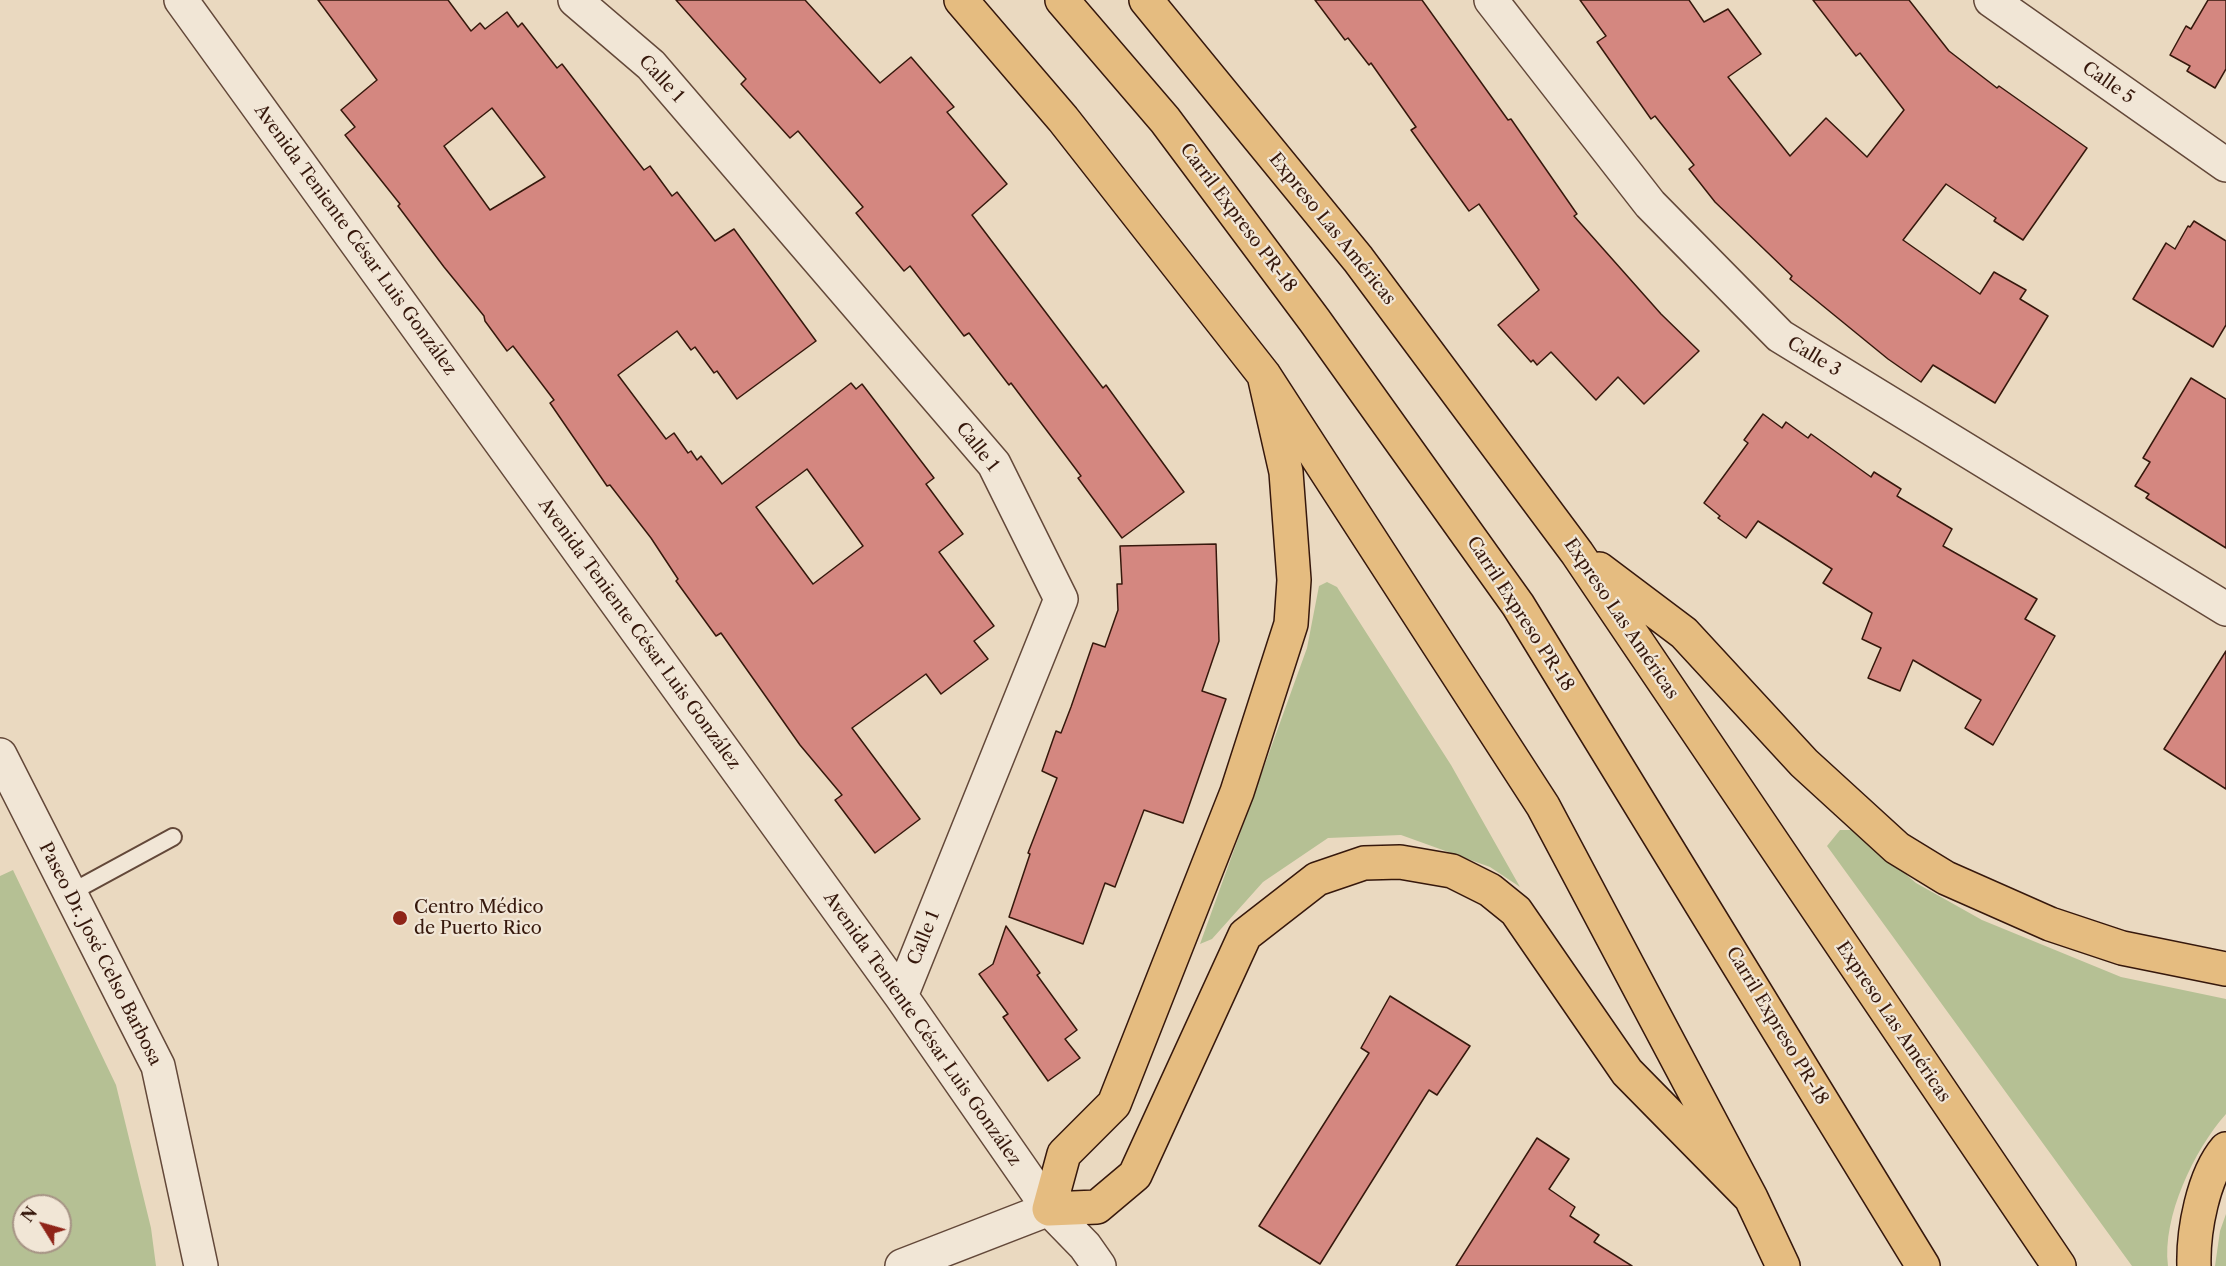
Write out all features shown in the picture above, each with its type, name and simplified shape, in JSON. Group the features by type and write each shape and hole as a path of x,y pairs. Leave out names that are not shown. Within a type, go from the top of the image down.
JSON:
{"highway":[{"path":"961,0 1063,119 1264,375 1543,806 1751,1198 1783,1266"},
{"name":"Carril Expreso PR-18","path":"1062,0 1165,120 1315,321 1518,605 1923,1266"},
{"name":"Expreso Las Américas","path":"1146,0 1358,259 1577,553 2059,1266"},
{"path":"1264,375 1286,472 1294,580 1291,624 1237,792 1114,1104 1064,1154 1049,1209 1097,1207 1135,1175 1245,935 1317,879 1364,863 1400,862 1452,871 1490,890 1516,911 1627,1072 1751,1198"},
{"path":"1577,553 1684,633 1804,763 1897,848 1946,878 2050,924 2122,948 2226,969"},
{"path":"2194,1266 2193,1250 2201,1202 2220,1156 2226,1149"}],"street":[{"name":"Avenida Teniente César Luis González","path":"181,0 901,996 1049,1209 1085,1246 1099,1266"},
{"name":"Calle 1","path":"575,0 651,65 994,464 1061,599 901,996"},
{"name":"Calle 3","path":"1491,0 1650,204 1780,336 2226,609"},
{"name":"Calle 5","path":"1991,0 2226,165"},
{"name":"Paseo Dr. José Celso Barbosa","path":"0,755 158,1066 201,1266"},
{"path":"902,1266 1049,1209"}],"lane":[{"path":"70,893 173,837"}],"green space":[{"path":"1327,582 1337,587 1451,765 1520,887 1490,867 1401,835 1328,838 1263,882 1212,939 1200,944 1307,648 1319,586"},
{"path":"1840,830 1854,830 1916,883 1982,920 2121,977 2226,999 2226,1114 2203,1146 2183,1185 2170,1227 2167,1247 2168,1266 2132,1266 1827,846"},
{"path":"13,870 116,1085 151,1228 156,1266 0,1266 0,876"},
{"path":"2226,1214 2226,1266 2215,1266 2220,1231"}],"building":[{"path":"318,0 448,0 471,31 480,23 485,29 507,12 518,27 522,23 557,68 562,64 644,170 650,166 672,196 677,192 715,241 734,229 816,341 737,399 717,371 714,373 695,347 691,350 677,331 618,375 666,439 674,433 688,453 691,451 697,460 701,456 722,484 851,383 856,389 862,384 934,478 926,484 963,534 939,552 994,626 974,641 988,659 941,694 926,674 852,728 920,819 875,853 835,800 842,795 800,745 721,633 716,636 676,581 678,579 651,538 610,485 607,486 550,403 554,400 513,346 507,351 485,321 484,316 398,206 400,204 345,135 355,127 341,110 377,80","holes":["492,108 545,177 490,210 444,146","807,469 863,546 813,584 756,507"]},
{"path":"676,0 805,0 880,83 911,57 954,107 947,112 1007,184 972,215 1103,388 1106,385 1184,492 1122,538 1078,478 1081,476 1011,383 1009,385 969,333 964,336 910,266 904,271 856,213 863,207 798,131 790,138 741,84 746,79"},
{"path":"1315,0 1422,0 1508,120 1511,119 1577,214 1574,216 1661,314 1699,351 1644,404 1618,377 1596,400 1551,352 1537,365 1533,360 1531,362 1498,325 1539,290 1479,204 1469,211 1411,130 1416,127 1371,63 1369,65 1348,38 1345,40"},
{"path":"1580,0 1689,0 1704,22 1728,9 1761,54 1728,77 1790,156 1826,118 1867,157 1904,110 1860,53 1856,56 1813,0 1909,0 1949,51 1997,88 1999,86 2087,148 2023,240 1994,221 1996,218 1946,184 1903,240 1980,294 1994,272 2026,290 2020,299 2048,316 1995,403 1933,365 1921,382 1888,359 1790,279 1792,276 1715,202 1689,169 1694,165 1655,116 1651,119 1597,42 1606,36"},
{"path":"2208,0 2226,0 2226,69 2215,88 2187,71 2190,66 2170,55 2186,26 2191,29"},
{"path":"2194,221 2226,241 2226,325 2213,347 2133,299 2166,243 2175,249 2188,226 2190,227"},
{"path":"2191,378 2226,399 2226,548 2146,498 2149,494 2135,486 2150,462 2143,458"},
{"path":"1763,414 1782,428 1786,422 1808,438 1811,434 1871,477 1874,472 1901,489 1897,496 1952,529 1943,546 2037,599 2025,619 2055,636 1993,745 1965,728 1981,700 1913,660 1900,691 1868,678 1881,648 1862,639 1872,613 1823,583 1832,569 1758,521 1746,538 1718,518 1720,516 1704,503 1748,443 1744,440"},
{"path":"1216,544 1219,641 1202,691 1226,699 1183,823 1144,810 1115,887 1105,883 1083,944 1009,917 1030,854 1028,853 1057,778 1042,771 1056,731 1061,733 1093,643 1105,647 1118,610 1117,584 1122,584 1120,546"},
{"path":"2226,651 2226,789 2164,749"},
{"path":"1006,926 1040,973 1037,975 1077,1030 1065,1039 1080,1058 1048,1081 1003,1017 1008,1014 979,974 993,964"},
{"path":"1390,996 1470,1046 1437,1095 1429,1090 1320,1264 1259,1226 1369,1053 1361,1048"},
{"path":"1537,1138 1569,1159 1549,1189 1575,1207 1570,1216 1599,1235 1594,1242 1632,1266 1456,1266"}],"place":[{"name":"Centro Médico de Puerto Rico","path":"400,918"}]}
